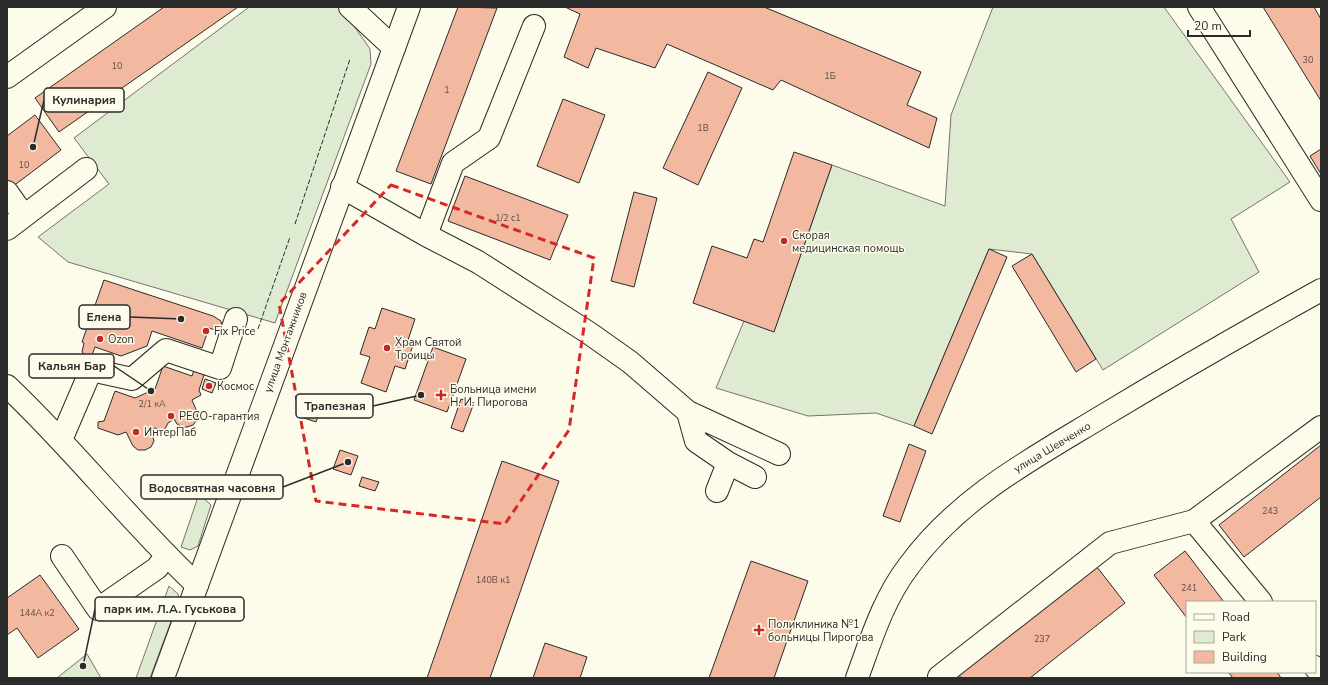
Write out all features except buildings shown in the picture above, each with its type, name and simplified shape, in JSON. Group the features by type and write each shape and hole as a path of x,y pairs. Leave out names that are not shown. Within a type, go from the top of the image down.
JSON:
{"main road":[{"path":"7,77 105,7"},
{"path":"350,7 394,48"},
{"name":"улица Монтажников","path":"163,678 409,7"},
{"path":"1199,7 1321,200"},
{"path":"426,235 453,163 489,138 534,26"},
{"path":"7,229 86,169"},
{"path":"342,187 426,235 478,262 589,333 630,362 688,412 779,454"},
{"path":"7,192 24,216"},
{"name":"улица Шевченко","path":"857,678 890,596 907,567 937,531 969,502 1010,472 1165,378 1321,290"},
{"path":"61,440 91,370 132,379 166,350 220,368 236,319"},
{"path":"7,386 61,440 166,556 197,585"},
{"path":"688,412 696,440 728,463 755,477"},
{"path":"940,678 939,677 1110,543 1194,521 1321,427"},
{"path":"717,492 728,463"},
{"path":"1194,521 1260,601"},
{"path":"62,556 98,609 157,568 166,556"}],"highlighted area":[{"path":"391,185 594,258 569,430 505,524 316,501 279,304"}],"green space":[{"path":"249,7 341,7 370,49 371,64 275,323 68,262 38,237 109,184 74,138"},
{"path":"993,7 1164,7 1290,182 1231,219 1259,272 1103,370 1032,254 989,249 914,426 876,413 808,416 716,388 744,321 774,331 832,165 945,206 951,115"},
{"path":"199,494 211,505 198,546 190,550 181,547"},
{"path":"169,586 178,594 179,600 150,678 136,678"},
{"path":"87,654 101,678 57,678"}],"fence":[{"path":"295,224 350,59"},
{"path":"258,329 290,237"}],"place":[{"name":"Кулинария","path":"33,147"},
{"name":"Скорая медицинская помощь","path":"784,241"},
{"name":"Елена","path":"181,319"},
{"name":"Fix Price","path":"206,331"},
{"name":"Ozon","path":"100,339"},
{"name":"Храм Святой Троицы","path":"387,348"},
{"name":"Космос","path":"209,386"},
{"name":"Кальян Бар","path":"151,391"},
{"name":"Трапезная","path":"421,395"},
{"name":"Больница имени Н. И. Пирогова","path":"441,395"},
{"name":"PECO-гарантия","path":"171,416"},
{"name":"ИнтерПаб","path":"136,432"},
{"name":"Водосвятная часовня","path":"348,462"},
{"name":"Поликлиника №1 больницы Пирогова","path":"759,630"},
{"name":"парк им. Л.А. Гуськова","path":"83,666"}]}
